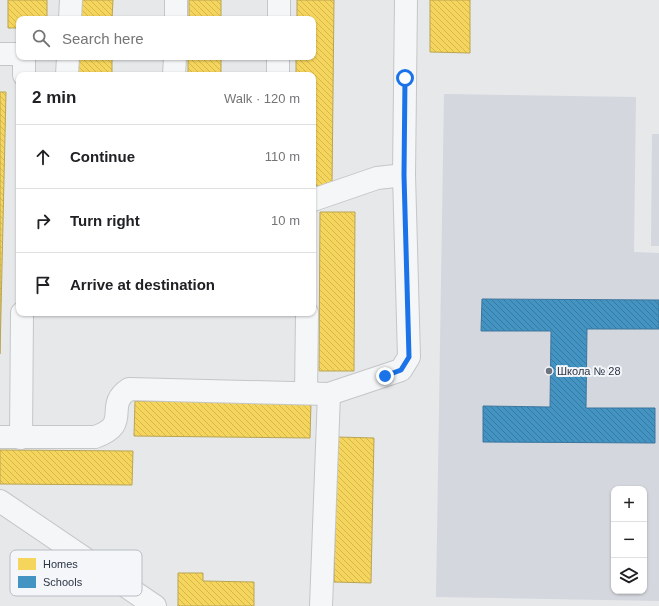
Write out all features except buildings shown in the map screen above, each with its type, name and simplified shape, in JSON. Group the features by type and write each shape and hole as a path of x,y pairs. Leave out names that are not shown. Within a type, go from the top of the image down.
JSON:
{"lane":[{"path":"70,16 71,0"},
{"path":"176,0 176,16"},
{"path":"279,0 279,16"},
{"path":"22,316 11,438 95,437 108,432 116,423 118,400 122,394 129,389 329,394 401,370 409,357 404,175 406,0"},
{"path":"0,54 16,54"},
{"path":"24,60 24,72"},
{"path":"67,72 68,60"},
{"path":"174,72 175,60"},
{"path":"278,60 278,72"},
{"path":"316,199 378,178 404,175"},
{"path":"306,393 307,316"},
{"path":"321,606 329,394"},
{"path":"0,501 72,550"},
{"path":"140,596 155,606"}],"shaded area":[{"name":"Школа № 28","path":"444,94 636,97 634,252 659,253 659,601 436,597"},
{"path":"652,134 659,134 659,246 651,246"}],"place":[{"name":"Школа № 28","path":"549,371"}],"route":[{"path":"385,376 401,370 409,357 404,175 405,78"}]}
